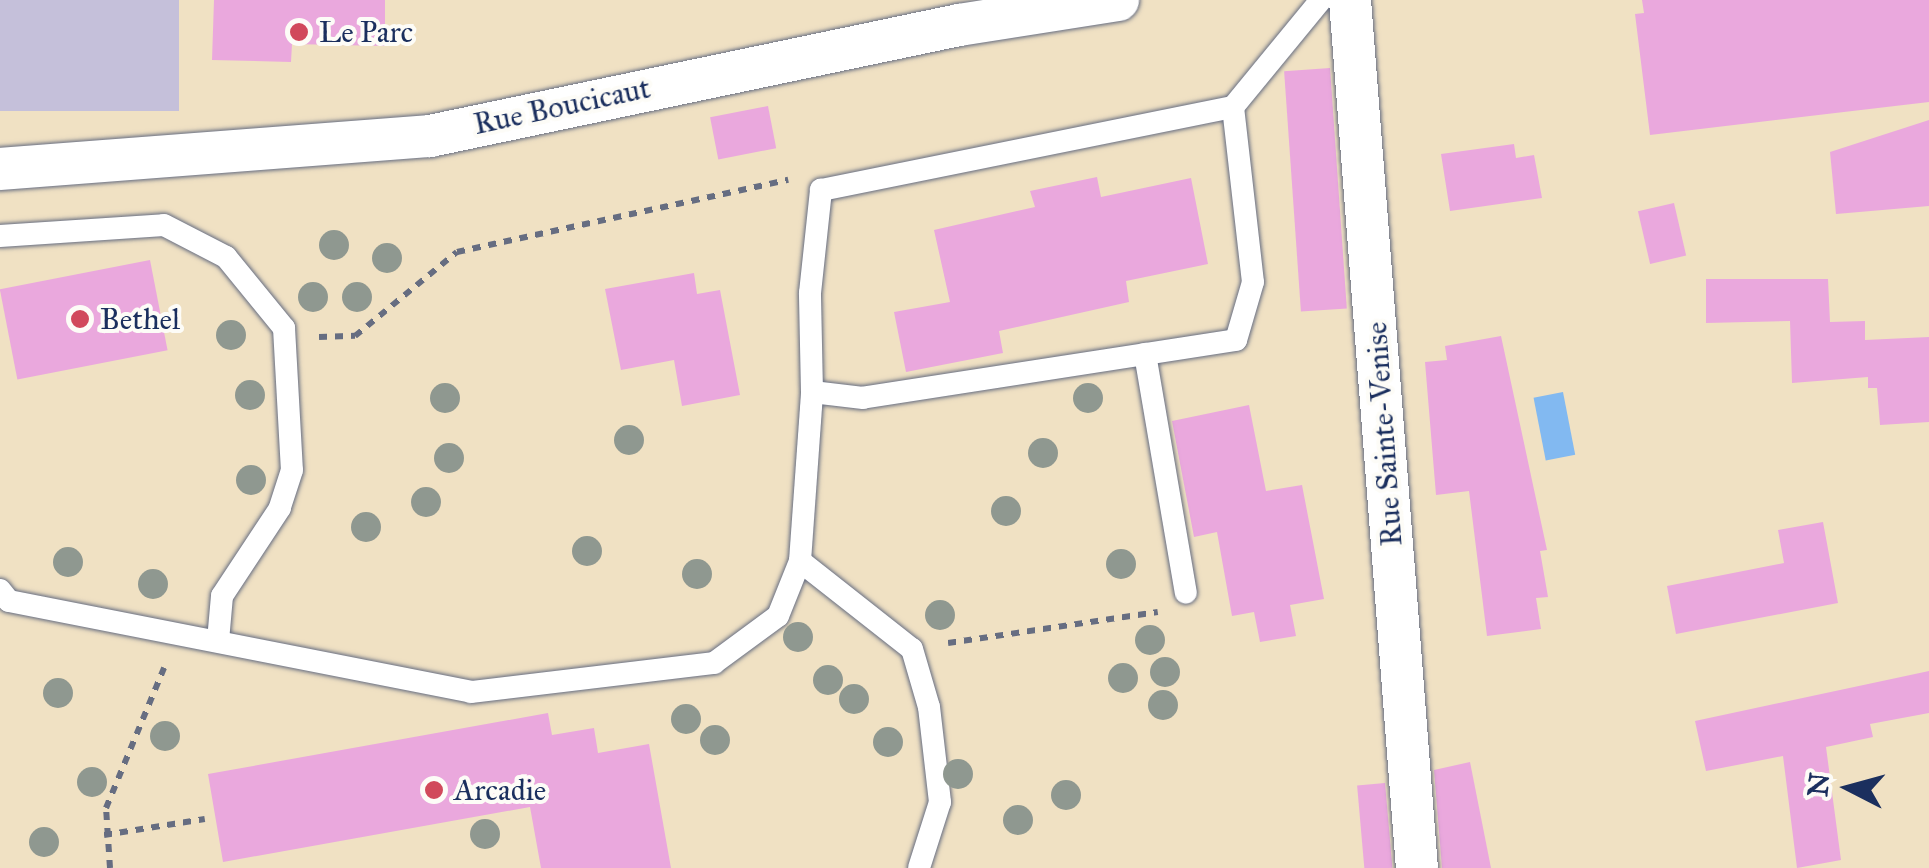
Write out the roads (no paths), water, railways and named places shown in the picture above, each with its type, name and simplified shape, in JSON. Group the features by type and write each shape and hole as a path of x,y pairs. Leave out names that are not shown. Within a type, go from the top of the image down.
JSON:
{"street":[{"name":"Rue Boucicaut","path":"0,169 430,136 957,12 1118,0"},
{"name":"Rue Sainte-Venise","path":"1350,0 1418,868"}],"lane":[{"path":"0,590 10,601 471,692 714,663 778,616 800,561 812,392 810,293 821,190 1233,108 1321,0"},
{"path":"812,392 862,398 1236,340 1254,282 1233,108"},
{"path":"0,236 164,225 226,257 284,328 292,470 280,508 222,596 218,641"},
{"path":"1145,354 1186,594"},
{"path":"800,561 912,649 928,707 940,802 919,868"}],"water":[{"path":"1563,392 1575,455 1546,461 1534,398"}],"place":[{"name":"Le Parc","path":"299,32"},
{"name":"Bethel","path":"80,319"},
{"name":"Arcadie","path":"434,790"}]}
